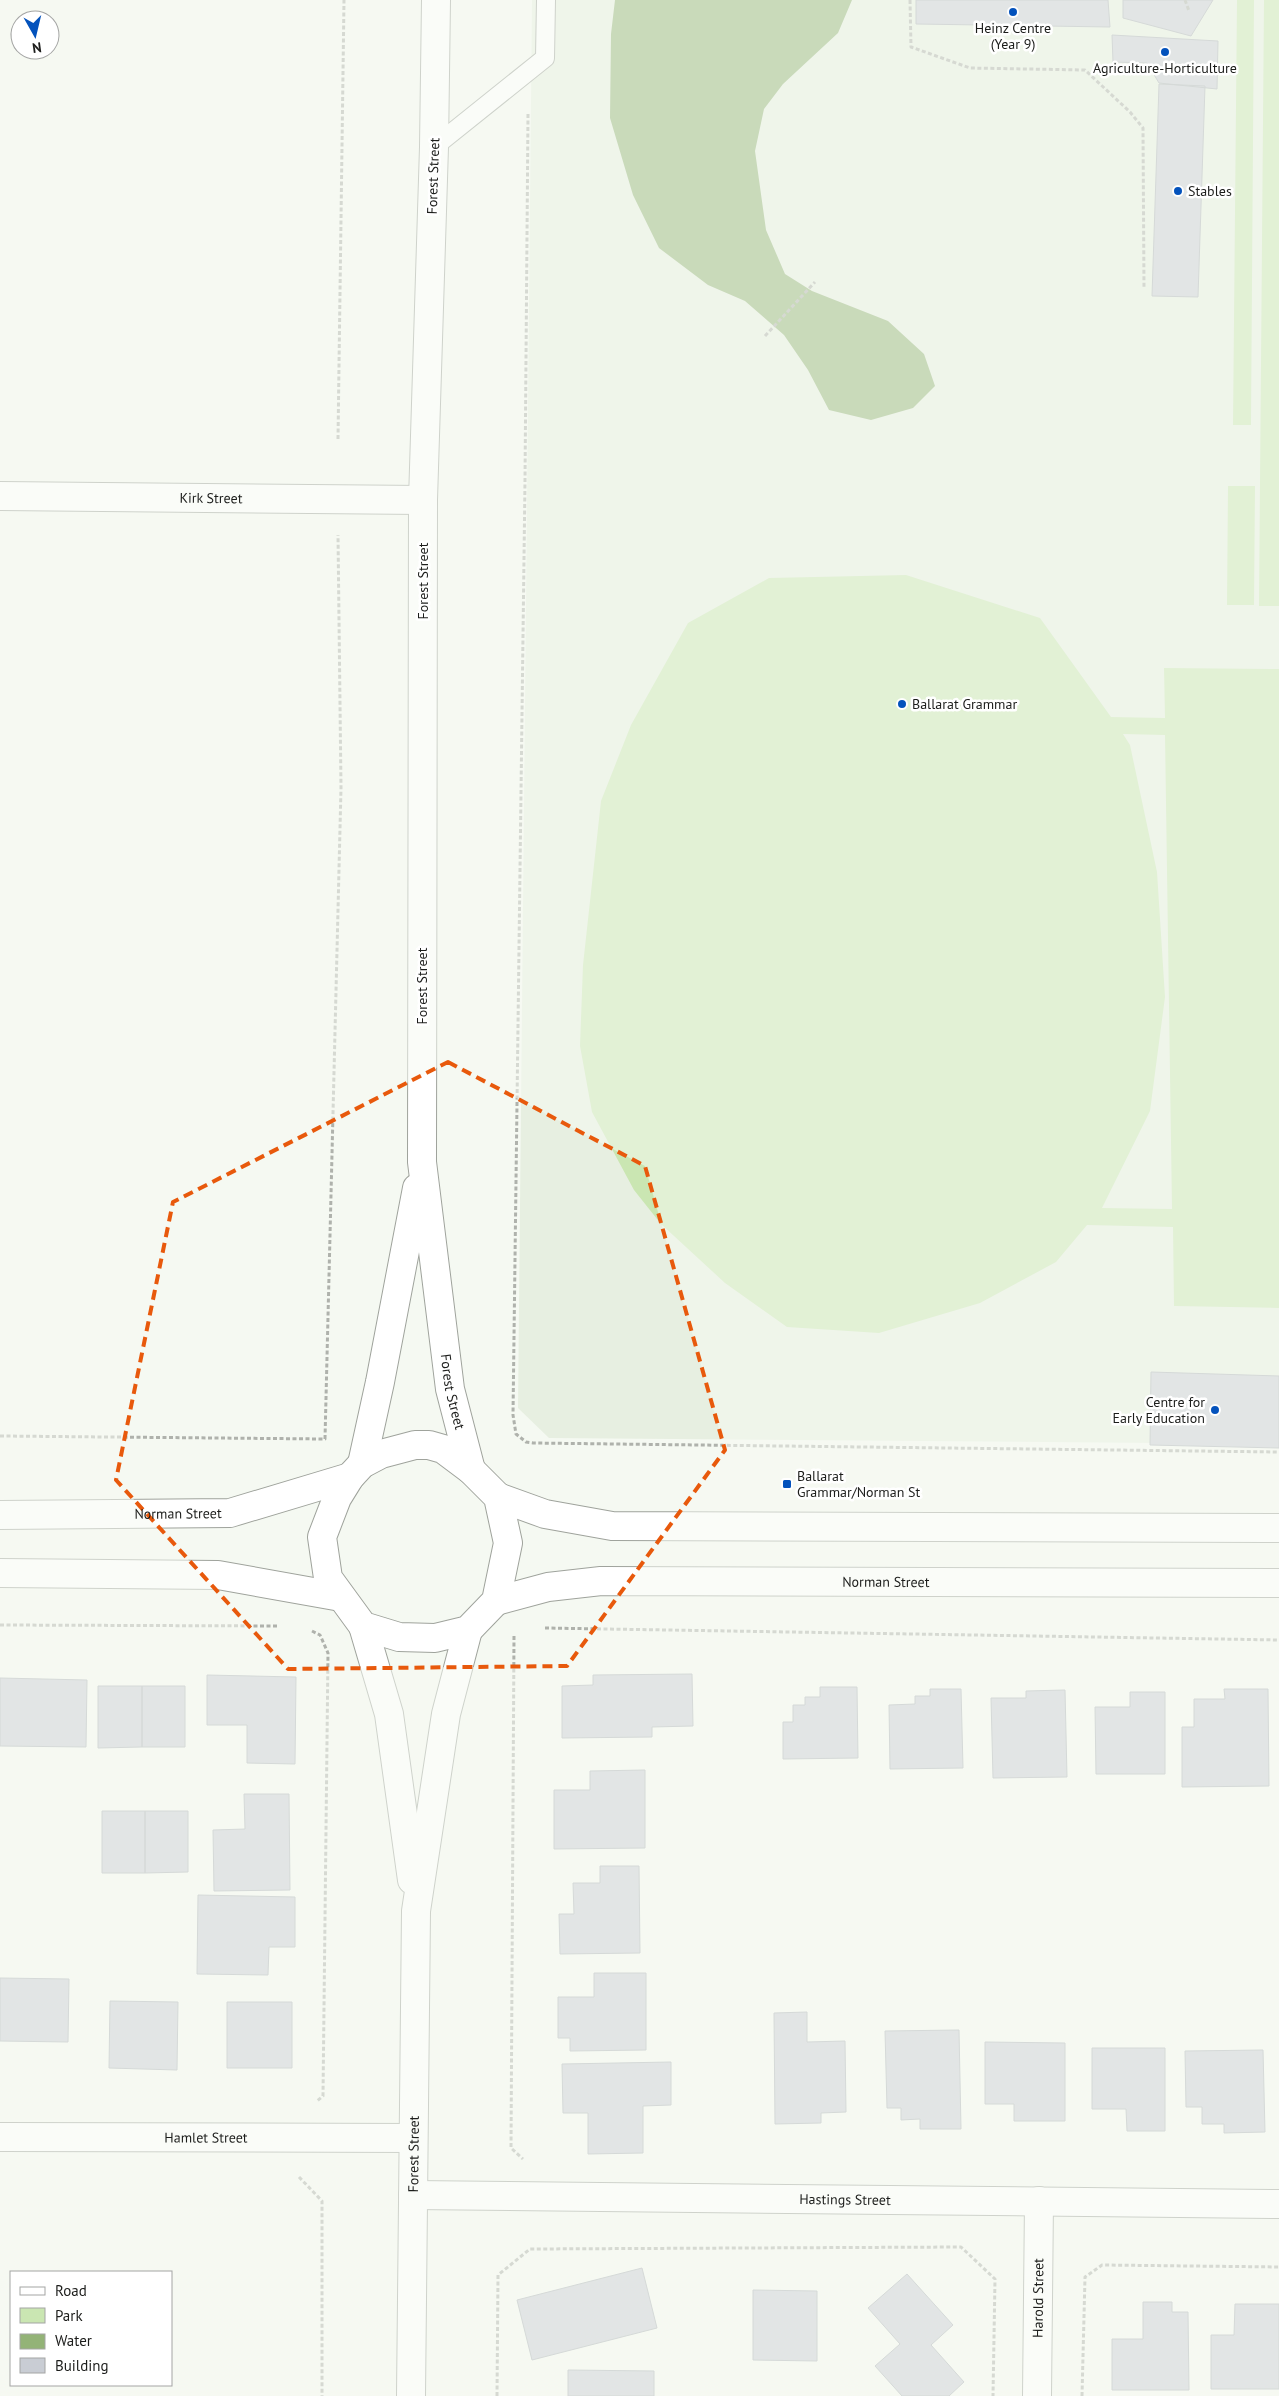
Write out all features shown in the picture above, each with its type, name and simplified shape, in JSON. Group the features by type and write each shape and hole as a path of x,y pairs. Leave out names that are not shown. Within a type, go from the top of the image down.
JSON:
{"street":[{"name":"Forest Street","path":"436,0 434,147 423,500 422,1162 450,1389 471,1470"},
{"name":"Kirk Street","path":"0,496 423,500"},
{"name":"Forest Street","path":"356,1471 380,1382 422,1162"},
{"name":"Norman Street","path":"0,1516 230,1513 356,1471 381,1454 398,1448 429,1445 443,1449 471,1470 498,1497"},
{"path":"356,1471 337,1498 322,1536 328,1578 363,1626 399,1637 435,1638 468,1630 496,1601 508,1543 498,1497"},
{"path":"498,1497 545,1514 612,1526 1279,1528"},
{"path":"0,1572 218,1575 341,1597"},
{"name":"Norman Street","path":"496,1601 548,1587 601,1581 1279,1584"},
{"name":"Forest Street","path":"363,1626 389,1714 416,1911"},
{"name":"Forest Street","path":"410,2396 416,1911 446,1714 468,1630"},
{"name":"Hamlet Street","path":"0,2137 413,2138"},
{"name":"Hastings Street","path":"413,2195 1279,2204"},
{"name":"Harold Street","path":"1038,2396 1039,2201"}],"lane":[{"path":"434,147 545,58 546,0"}],"path":[{"path":"338,439 344,0"},
{"path":"910,0 911,48 970,68 1085,70 1139,122 1145,137 1144,288"},
{"path":"1184,0 1189,11"},
{"path":"528,71 526,472 513,1415 516,1434 526,1442 533,1444 1279,1452"},
{"path":"766,336 816,282"},
{"path":"0,1436 325,1439 341,788 338,530"},
{"path":"0,1625 281,1626"},
{"path":"514,1628 511,2148 525,2161"},
{"path":"544,1628 1279,1640"},
{"path":"307,1629 320,1636 328,1653 323,2096"},
{"path":"322,2201 322,2396"},
{"path":"497,2396 498,2275 530,2248 961,2247 996,2279 993,2396"},
{"path":"1082,2396 1085,2277 1102,2265 1279,2267"}],"highlighted area":[{"path":"448,1062 645,1166 725,1450 567,1666 288,1669 116,1480 173,1202"}],"shaded area":[{"name":"Ballarat Grammar","path":"532,0 1279,0 1279,1444 549,1438 518,1408"}],"green space":[{"path":"1237,0 1254,0 1251,425 1233,425"},
{"path":"1264,0 1279,0 1279,606 1259,606"},
{"path":"1228,486 1255,486 1254,605 1227,605"},
{"path":"906,575 1040,618 1111,717 1165,718 1164,668 1279,669 1279,1308 1174,1306 1173,1227 1087,1225 1056,1262 980,1303 879,1333 787,1327 725,1283 661,1224 634,1190 592,1112 580,1046 583,965 601,801 631,725 688,623 769,578","holes":["1123,734 1165,735 1172,1209 1102,1208 1150,1111 1165,997 1157,872 1130,745"]}],"water":[{"path":"615,0 852,0 838,33 783,84 764,109 755,151 766,230 785,274 812,291 888,321 924,354 935,386 913,408 871,420 829,410 808,370 784,335 745,301 708,285 659,248 633,195 610,118 611,34"}],"building":[{"name":"Heinz Centre (Year 9)","path":"916,0 1108,0 1110,27 916,24"},
{"path":"1123,0 1213,0 1191,36 1123,18"},
{"name":"Agriculture-Horticulture","path":"1112,35 1218,41 1217,89 1159,83 1147,63 1113,62"},
{"name":"Stables","path":"1159,84 1205,86 1198,297 1152,296"},
{"name":"Centre for Early Education","path":"1151,1372 1279,1376 1279,1448 1150,1445"},
{"path":"692,1674 693,1726 652,1727 652,1737 562,1738 562,1686 593,1685 593,1675"},
{"path":"207,1675 296,1677 295,1764 247,1763 247,1725 207,1725"},
{"path":"0,1678 87,1680 86,1747 0,1746"},
{"path":"98,1686 142,1686 142,1747 98,1748"},
{"path":"142,1686 185,1686 185,1747 142,1747"},
{"path":"820,1687 857,1687 858,1758 783,1759 783,1722 793,1722 793,1705 805,1705 805,1697 820,1697"},
{"path":"930,1689 961,1689 963,1768 890,1769 889,1705 915,1704 915,1696 930,1696"},
{"path":"1224,1689 1268,1689 1269,1786 1182,1787 1182,1727 1194,1727 1194,1699 1225,1699"},
{"path":"1065,1690 1067,1777 993,1778 991,1698 1026,1698 1026,1691"},
{"path":"1130,1692 1165,1692 1165,1774 1096,1774 1095,1707 1130,1707"},
{"path":"645,1770 645,1848 554,1849 554,1790 590,1790 590,1771"},
{"path":"244,1794 289,1794 290,1890 214,1891 213,1830 245,1829"},
{"path":"102,1811 145,1811 145,1873 102,1873"},
{"path":"145,1811 188,1811 188,1872 145,1873"},
{"path":"600,1866 639,1866 640,1953 560,1954 559,1914 574,1914 573,1883 600,1883"},
{"path":"198,1895 295,1897 295,1947 269,1947 268,1975 197,1974"},
{"path":"594,1973 646,1973 646,2050 570,2051 570,2038 558,2038 558,1997 594,1997"},
{"path":"0,1978 69,1979 68,2042 0,2041"},
{"path":"110,2001 178,2002 177,2070 109,2068"},
{"path":"227,2002 292,2002 292,2068 227,2068"},
{"path":"807,2012 807,2042 845,2041 846,2112 821,2113 821,2123 775,2124 774,2013"},
{"path":"959,2030 961,2129 920,2129 920,2119 901,2120 901,2108 887,2108 885,2031"},
{"path":"985,2042 1065,2043 1065,2121 1014,2121 1014,2104 985,2104"},
{"path":"1092,2048 1165,2048 1165,2131 1127,2131 1126,2109 1092,2109"},
{"path":"1263,2050 1265,2132 1224,2133 1224,2124 1202,2124 1202,2107 1186,2107 1185,2051"},
{"path":"671,2062 671,2105 643,2106 643,2153 588,2154 588,2113 563,2113 562,2064"},
{"path":"642,2268 657,2328 532,2360 517,2300"},
{"path":"907,2274 953,2325 931,2345 964,2382 949,2396 902,2396 875,2366 900,2344 868,2308"},
{"path":"753,2290 817,2291 817,2361 753,2360"},
{"path":"1143,2302 1172,2302 1172,2312 1188,2312 1189,2390 1112,2390 1112,2339 1143,2339"},
{"path":"1235,2304 1279,2304 1279,2389 1211,2389 1211,2335 1234,2335"},
{"path":"568,2370 654,2371 654,2396 568,2396"}],"place":[{"name":"Heinz Centre (Year 9)","path":"1013,12"},
{"name":"Agriculture-Horticulture","path":"1165,52"},
{"name":"Stables","path":"1178,191"},
{"name":"Ballarat Grammar","path":"902,704"},
{"name":"Centre for Early Education","path":"1215,1410"},
{"name":"Ballarat Grammar/Norman St","path":"787,1484"}]}
